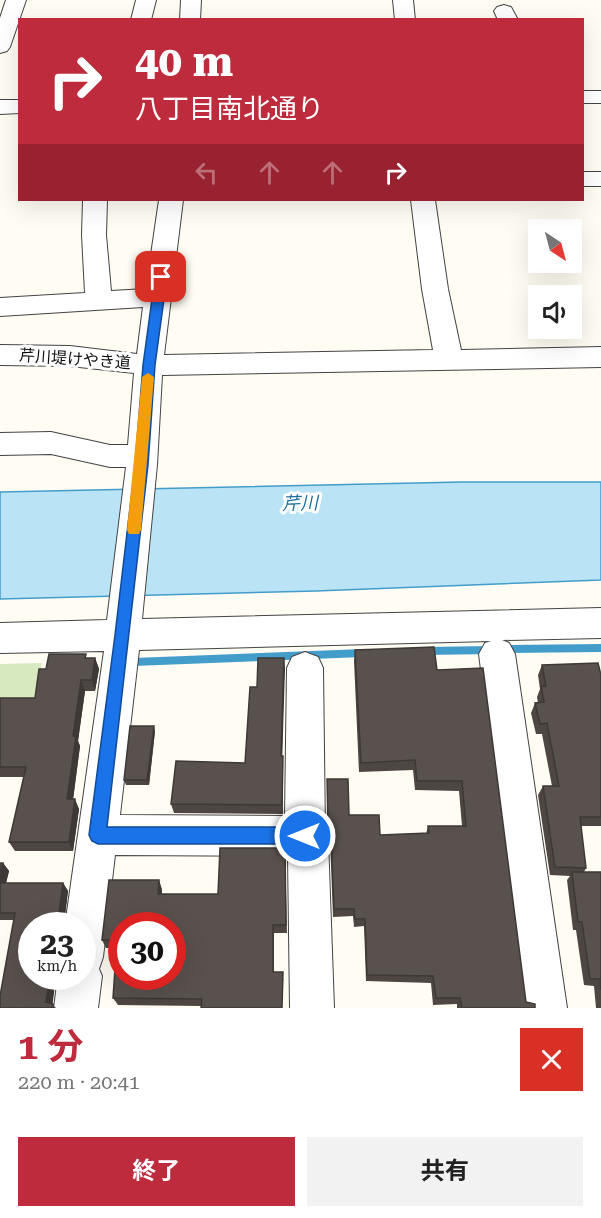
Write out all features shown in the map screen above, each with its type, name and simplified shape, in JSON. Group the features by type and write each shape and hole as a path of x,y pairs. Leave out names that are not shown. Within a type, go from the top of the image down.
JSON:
{"street":[{"path":"0,47 16,0"},
{"path":"142,18 146,0"},
{"path":"190,18 191,0"},
{"path":"403,0 405,18"},
{"path":"584,98 601,97"},
{"path":"0,107 18,106"},
{"path":"584,179 601,179"},
{"path":"95,201 94,235 99,300"},
{"path":"88,912 123,629 149,365 171,201"},
{"path":"423,201 435,289 449,360"},
{"path":"0,307 158,297"},
{"name":"芹川堤けやき道","path":"0,355 70,356 149,365 601,357"},
{"path":"0,444 51,443 141,464"},
{"path":"0,638 123,629 601,623"},
{"path":"497,654 545,1008"},
{"path":"305,668 305,836 308,839 312,1008"},
{"path":"98,835 305,836"},
{"path":"76,1008 78,990"}],"green space":[{"path":"42,663 36,707 0,706 0,664"}],"water":[{"name":"芹川","path":"462,482 601,482 601,580 316,591 0,599 0,492"}],"building":[{"path":"434,647 437,670 483,668 526,1002 535,1004 535,1008 462,1008 460,998 436,998 433,976 367,975 365,919 355,919 354,909 334,909 327,779 348,779 349,815 379,815 380,835 429,833 428,826 466,826 462,781 417,781 415,760 361,763 355,650"},
{"path":"49,654 86,654 85,658 95,658 92,680 81,680 73,736 76,736 67,799 75,799 69,842 9,842 26,767 0,767 0,698 35,698 39,669 46,669"},
{"path":"258,658 284,658 282,805 171,804 176,761 245,763 250,687 257,687"},
{"path":"598,663 601,675 601,817 580,817 586,868 555,867 543,786 559,786 547,723 540,724 535,703 544,702 541,686 546,686 542,665"},
{"path":"130,726 154,726 147,780 124,780"},
{"path":"220,848 285,848 286,925 273,925 273,972 283,972 282,1008 201,1008 202,999 113,998 114,990 186,990 186,912 108,912 108,940 102,940 109,880 159,880 158,894 218,894"},
{"path":"572,872 601,872 601,990 600,979 590,979 582,922 578,922"},
{"path":"0,883 63,883 59,912 18,912 18,990 48,990 46,1002 53,1004 53,1008 0,1008 0,996 15,913 0,913"}],"waterway":[{"path":"504,649 601,648"},
{"path":"426,651 492,650"},
{"path":"134,662 363,653"}],"slow traffic":[{"path":"134,530 142,465 148,377"}],"route":[{"path":"161,277 149,365 142,465 123,635 98,835 305,836"}]}
